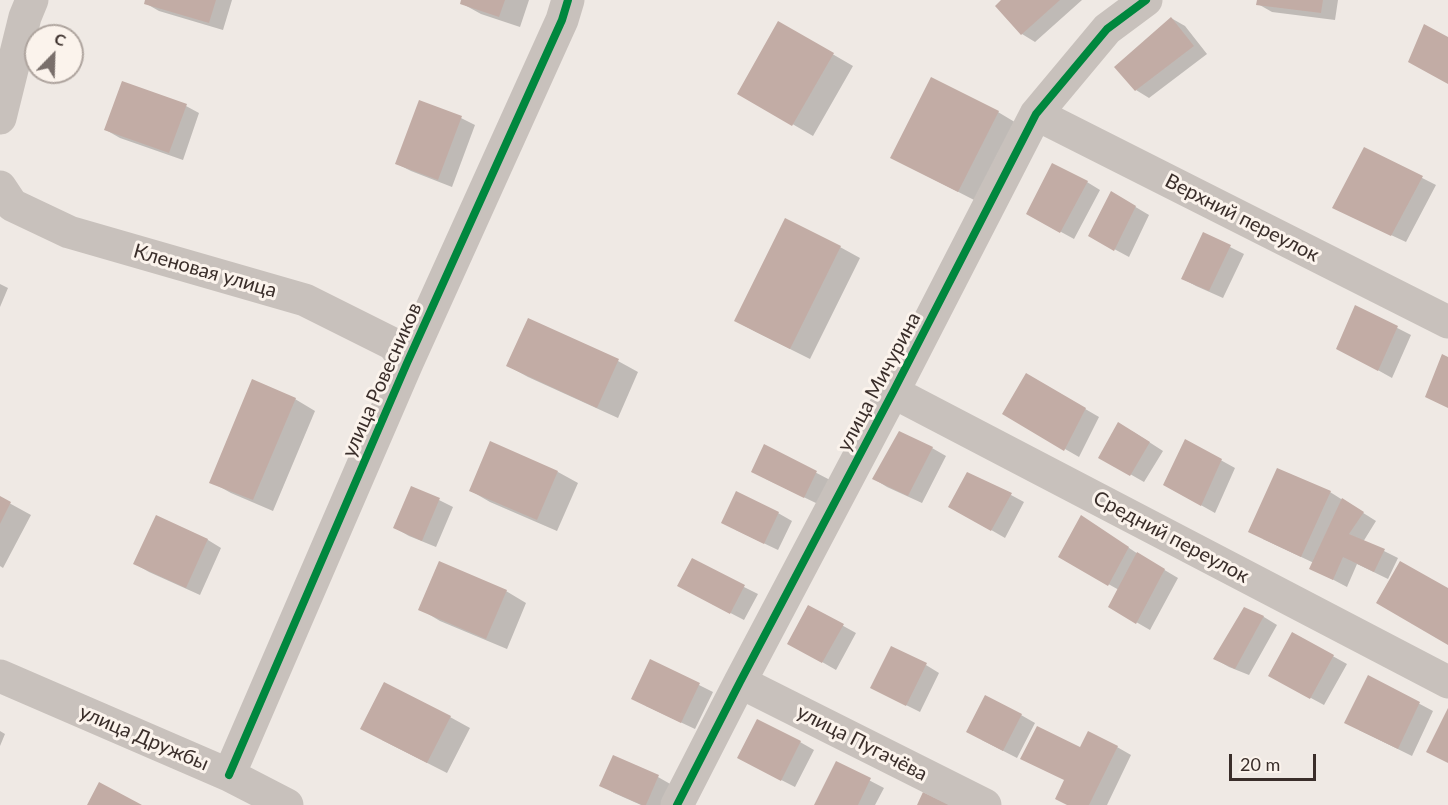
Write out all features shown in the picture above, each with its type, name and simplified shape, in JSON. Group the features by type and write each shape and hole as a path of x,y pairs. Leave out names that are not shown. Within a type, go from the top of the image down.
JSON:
{"street":[{"path":"0,118 25,16 32,0"},
{"name":"улица Ровесников","path":"229,775 407,363 562,20 568,0"},
{"name":"улица Мичурина","path":"677,805 1036,114 1107,29 1146,0"},
{"name":"Верхний переулок","path":"1036,114 1448,322"},
{"name":"Кленовая улица","path":"0,187 12,204 69,232 305,300 393,344 407,363"},
{"name":"Средний переулок","path":"893,392 1448,682"},
{"name":"улица Дружбы","path":"0,676 229,775 287,805"},
{"name":"улица Пугачёва","path":"740,682 985,805"}],"building":[{"path":"145,0 216,0 209,23 144,4"},
{"path":"461,0 505,0 499,17 460,4"},
{"path":"1001,0 1060,0 1021,35 995,6"},
{"path":"1257,0 1323,0 1321,13 1256,5"},
{"path":"1171,17 1194,46 1135,91 1114,67"},
{"path":"778,21 834,53 792,126 737,94"},
{"path":"1424,24 1448,37 1448,84 1408,62"},
{"path":"931,77 999,111 958,192 890,158"},
{"path":"122,81 187,104 169,153 104,130"},
{"path":"419,100 462,116 438,180 395,164"},
{"path":"1364,147 1423,176 1391,236 1332,208"},
{"path":"1052,163 1088,181 1060,233 1026,214"},
{"path":"1111,191 1136,206 1114,251 1088,236"},
{"path":"785,218 841,246 790,349 734,321"},
{"path":"1203,232 1231,245 1209,291 1181,279"},
{"path":"1355,305 1398,326 1378,371 1336,349"},
{"path":"528,318 619,359 597,408 506,366"},
{"path":"1442,354 1448,357 1448,408 1425,397"},
{"path":"1026,373 1086,408 1064,451 1002,414"},
{"path":"252,379 296,398 253,500 209,483"},
{"path":"1118,422 1150,442 1130,476 1098,458"},
{"path":"899,431 933,447 908,496 872,479"},
{"path":"1185,439 1222,459 1201,506 1163,485"},
{"path":"490,441 558,471 537,520 469,491"},
{"path":"764,444 817,471 804,498 751,472"},
{"path":"1277,468 1331,491 1301,557 1248,532"},
{"path":"967,472 1012,493 991,531 948,507"},
{"path":"411,486 440,498 422,541 393,528"},
{"path":"736,491 779,512 764,544 721,523"},
{"path":"0,496 11,502 0,524"},
{"path":"1342,498 1364,512 1349,534 1385,549 1374,572 1343,557 1333,580 1309,569"},
{"path":"156,515 208,539 186,588 133,564"},
{"path":"1081,515 1129,547 1108,586 1058,557"},
{"path":"1137,552 1165,569 1136,624 1108,607"},
{"path":"692,558 745,585 730,614 677,586"},
{"path":"439,561 507,590 486,639 418,610"},
{"path":"1400,561 1448,588 1448,645 1376,603"},
{"path":"808,605 844,624 822,663 787,644"},
{"path":"1244,607 1264,616 1235,669 1213,659"},
{"path":"1292,632 1334,655 1310,699 1268,676"},
{"path":"891,646 927,663 906,706 870,688"},
{"path":"650,659 700,683 681,723 631,699"},
{"path":"1368,675 1420,702 1398,749 1344,723"},
{"path":"384,682 451,716 427,763 360,729"},
{"path":"985,695 1022,714 1003,751 966,732"},
{"path":"1448,708 1448,763 1426,752"},
{"path":"757,719 801,741 781,781 737,758"},
{"path":"1037,726 1080,747 1088,731 1118,746 1089,805 1067,805 1055,799 1064,780 1020,759"},
{"path":"613,755 659,775 646,805 599,786"},
{"path":"836,761 871,778 858,805 814,805"},
{"path":"99,782 142,805 87,805"},
{"path":"923,792 950,805 917,805"}],"cycle path":[{"path":"229,775 407,363 562,20 568,0"},
{"path":"677,805 1036,114 1107,29 1146,0"}]}
